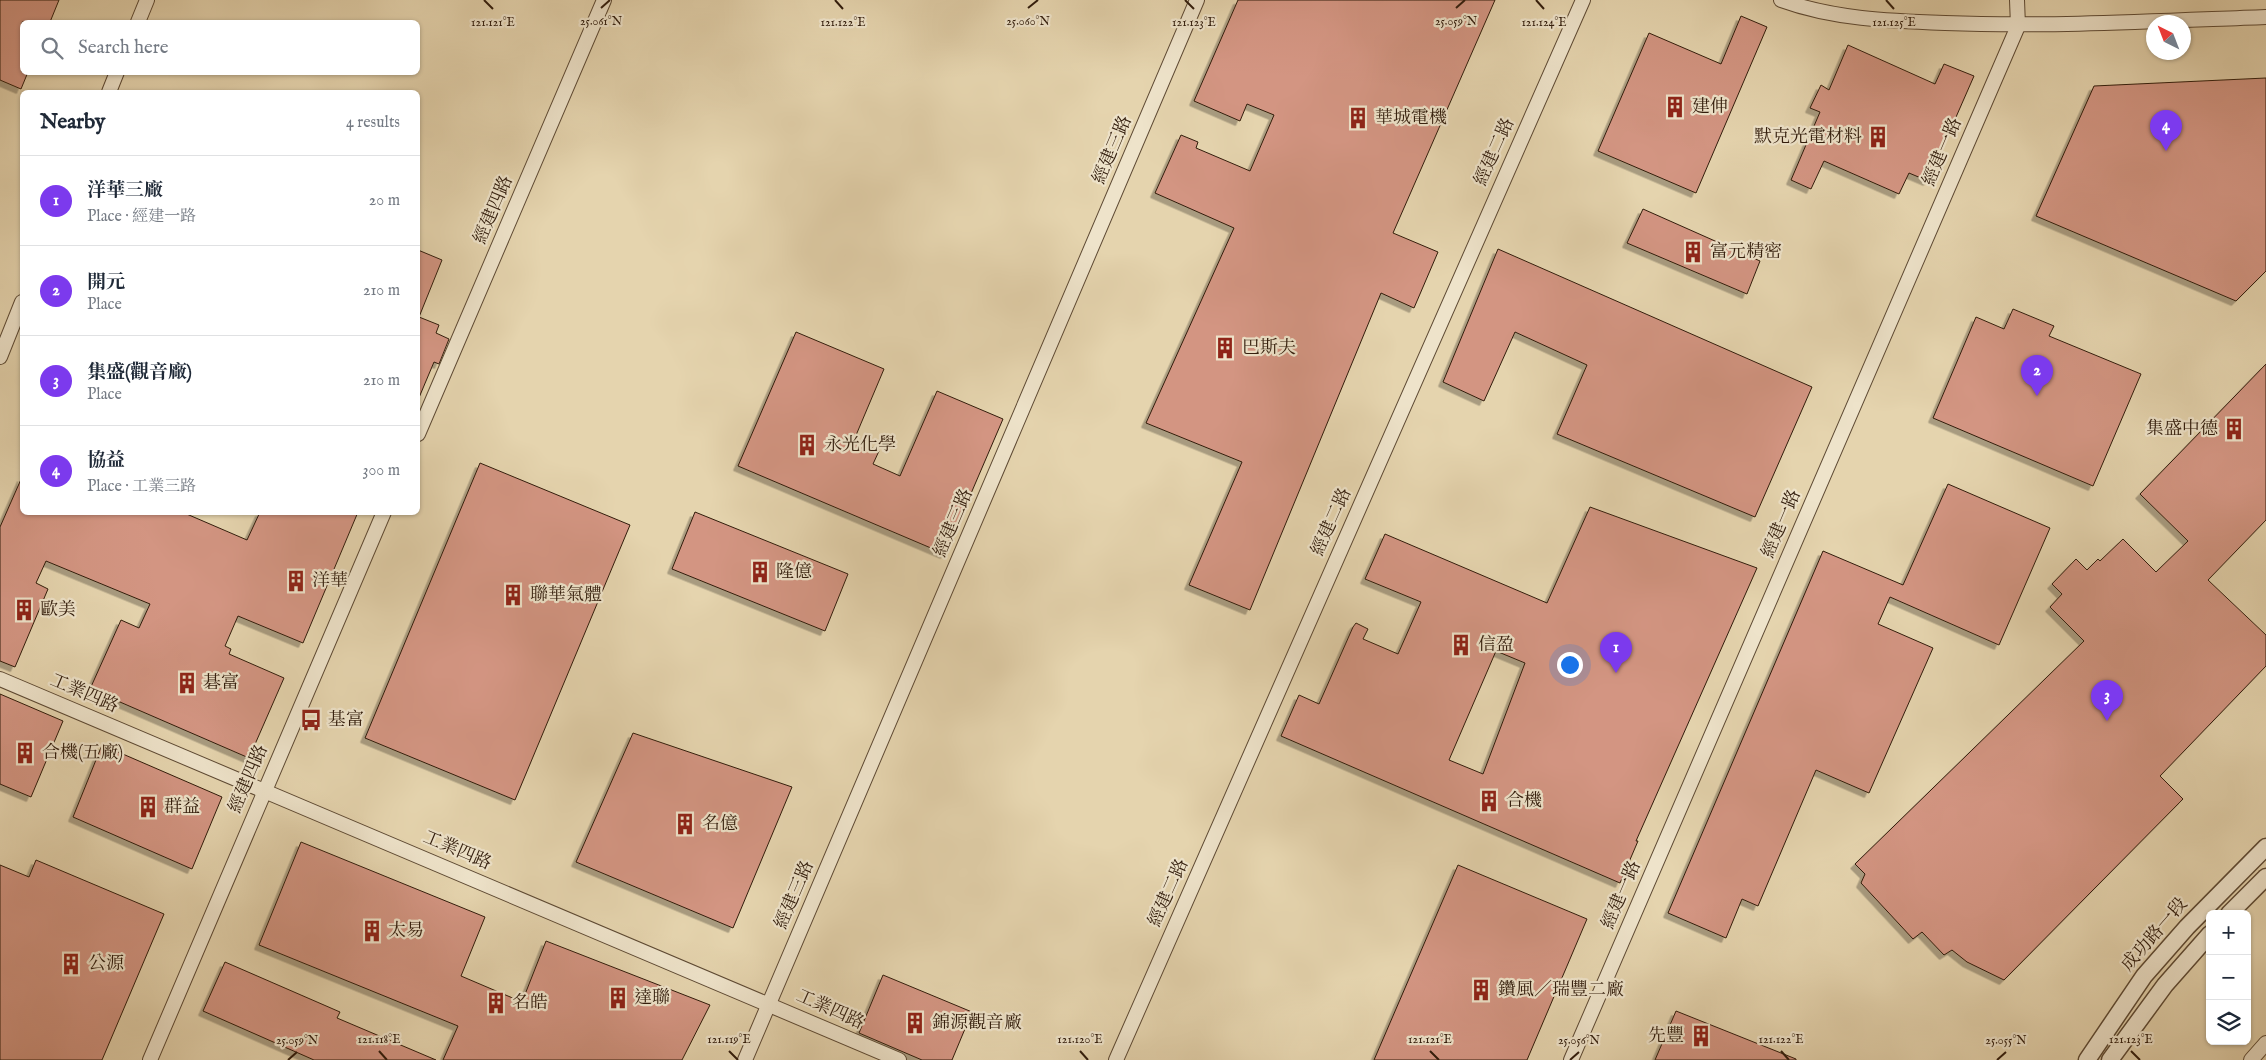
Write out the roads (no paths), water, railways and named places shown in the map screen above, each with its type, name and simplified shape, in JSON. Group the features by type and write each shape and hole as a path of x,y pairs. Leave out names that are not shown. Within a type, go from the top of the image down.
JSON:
{"street":[{"path":"139,20 147,0"},
{"name":"經建四路","path":"420,429 604,0"},
{"name":"經建三路","path":"745,1060 1197,0"},
{"name":"經建二路","path":"1116,1060 1583,0"},
{"path":"1781,0 1800,7 1867,20 2018,26 2266,17"},
{"name":"經建一路","path":"1571,1060 2018,26 2017,0"},
{"path":"110,90 116,75"},
{"path":"0,357 20,307"},
{"name":"經建四路","path":"150,1060 383,515"},
{"name":"工業四路","path":"0,679 899,1060"},
{"name":"成功路一段","path":"2087,1060 2144,976 2187,927 2266,847"},
{"path":"2233,910 2266,877"},
{"path":"2110,1060 2165,985 2206,939"},
{"path":"2251,1060 2266,1043"}],"place":[{"name":"建伸","path":"1675,107"},
{"name":"華城電機","path":"1358,118"},
{"name":"默克光電材料","path":"1878,137"},
{"name":"協益","path":"2166,151"},
{"name":"富元精密","path":"1693,252"},
{"name":"巴斯夫","path":"1225,348"},
{"name":"開元","path":"2037,396"},
{"name":"集盛中德","path":"2234,429"},
{"name":"永光化學","path":"807,445"},
{"name":"隆億","path":"760,572"},
{"name":"洋華","path":"296,581"},
{"name":"聯華氣體","path":"513,595"},
{"name":"歐美","path":"24,610"},
{"name":"信盈","path":"1461,645"},
{"name":"洋華三廠","path":"1616,673"},
{"name":"碁富","path":"187,683"},
{"name":"基富","path":"311,720"},
{"name":"集盛(觀音廠)","path":"2107,721"},
{"name":"合機(五廠)","path":"25,753"},
{"name":"合機","path":"1489,801"},
{"name":"群益","path":"148,807"},
{"name":"名億","path":"685,824"},
{"name":"太易","path":"372,931"},
{"name":"公源","path":"71,964"},
{"name":"鑽風／瑞豐二廠","path":"1481,990"},
{"name":"達聯","path":"618,998"},
{"name":"名皓","path":"496,1003"},
{"name":"錦源觀音廠","path":"915,1023"},
{"name":"先豐","path":"1701,1036"}]}
